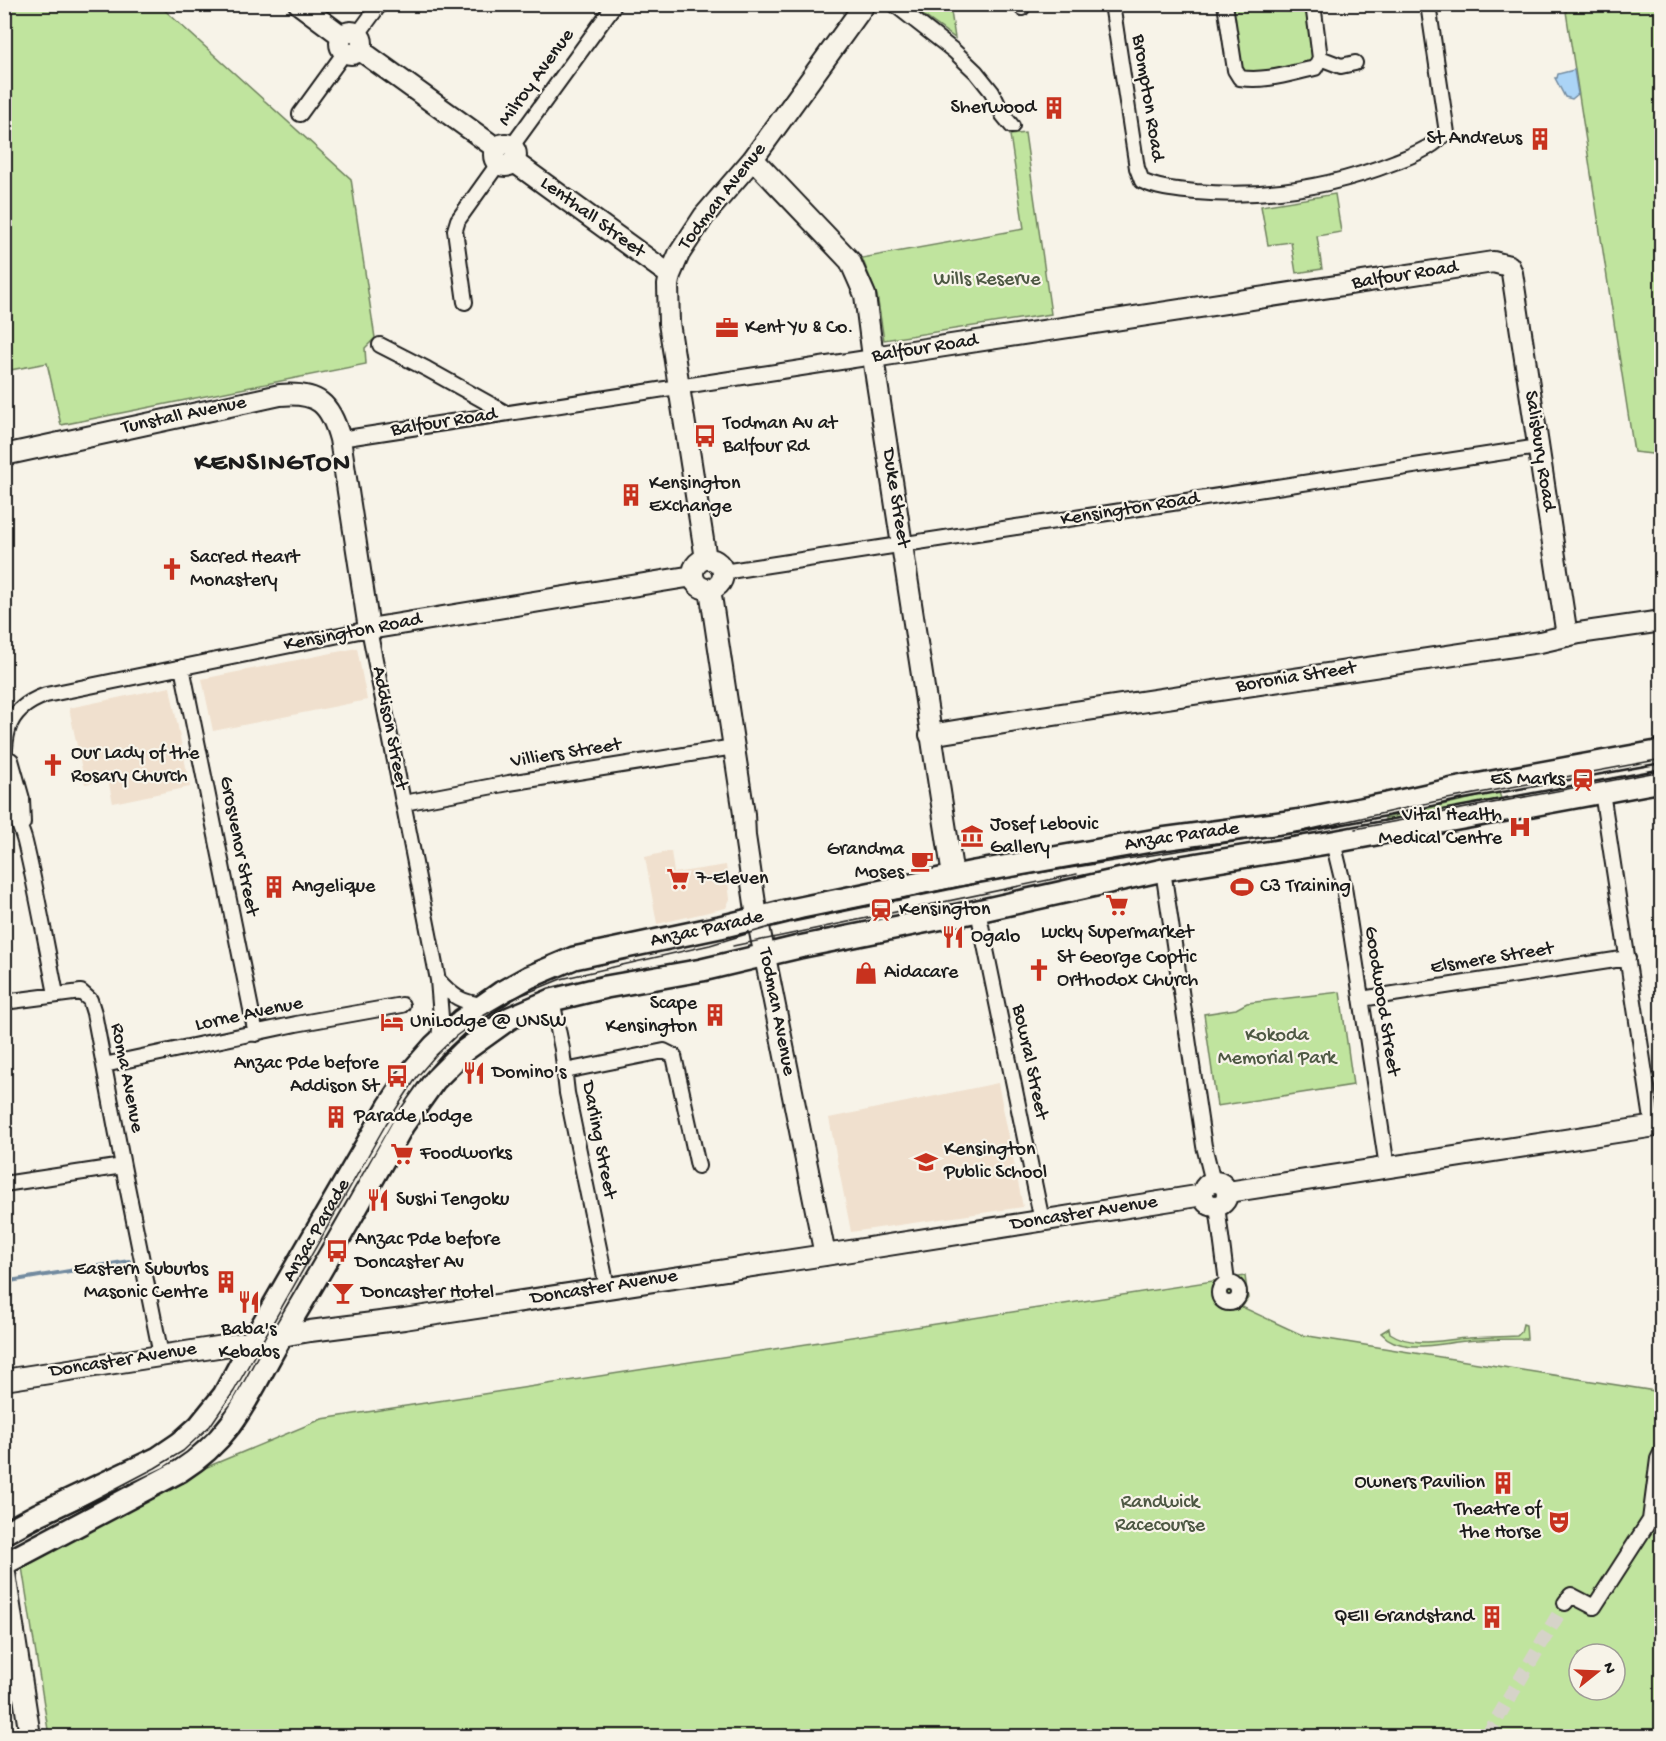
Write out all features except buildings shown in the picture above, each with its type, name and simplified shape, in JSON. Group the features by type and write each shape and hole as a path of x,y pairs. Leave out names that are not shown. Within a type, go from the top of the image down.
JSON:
{"main road":[{"name":"Anzac Parade","path":"4,1533 158,1458 199,1426 231,1384 253,1341 389,1106 414,1069 439,1040 483,1005 529,977 574,958 953,876 1162,839 1303,820 1454,789 1662,751"},
{"name":"Anzac Parade","path":"4,1565 180,1471 203,1455 221,1437 237,1416 404,1125 435,1080 464,1051 493,1029 524,1011 552,1000 606,987 702,969 1163,870 1333,842 1662,781"}],"street":[{"name":"Lenthall Street","path":"299,4 670,275"},
{"path":"300,114 380,4"},
{"name":"Milroy Avenue","path":"465,302 455,230 458,220 615,4"},
{"name":"Todman Avenue","path":"706,559 667,309 670,275 679,254 705,216 753,159 865,4"},
{"path":"894,4 954,51 976,72 992,92 1003,116 1012,126"},
{"name":"Brompton Road","path":"1112,4 1137,168 1142,181 1153,186 1223,194 1295,189 1336,181 1420,152 1447,133 1428,4"},
{"path":"1225,4 1235,70 1240,78 1262,79 1315,68 1320,58 1313,4"},
{"path":"1320,58 1341,66 1355,63"},
{"name":"Duke Street","path":"753,159 850,261 865,295 953,876"},
{"name":"Balfour Road","path":"340,439 1493,262 1509,267"},
{"name":"Salisbury Road","path":"1509,267 1512,273 1567,636"},
{"path":"380,345 506,413"},
{"name":"Tunstall Avenue","path":"4,455 268,397 295,394 310,396 321,403 336,424 340,439"},
{"name":"Addison Street","path":"340,439 369,629 438,980 441,1017 439,1040"},
{"name":"Kensington Road","path":"723,572 1538,447"},
{"path":"706,559 719,564 723,572 719,585 710,589 697,585 693,576 695,567 706,559"},
{"name":"Kensington Road","path":"6,744 8,728 19,710 33,699 46,695 369,629 693,576"},
{"name":"Todman Avenue","path":"710,589 757,917 825,1255"},
{"name":"Boronia Street","path":"930,735 1540,642 1662,621"},
{"name":"Grosvenor Street","path":"182,667 256,1034"},
{"path":"6,744 22,799 24,840 56,994"},
{"name":"Villiers Street","path":"404,803 509,783 734,747"},
{"path":"1602,792 1657,1126"},
{"name":"Goodwood Street","path":"1333,842 1344,887 1387,1167"},
{"path":"1163,870 1204,1146 1215,1194 1227,1282"},
{"name":"Bowral Street","path":"978,911 1042,1221"},
{"name":"Elsmere Street","path":"1361,999 1628,958"},
{"path":"438,980 455,998 483,1005"},
{"name":"Roma Avenue","path":"4,1002 81,992 90,1000 161,1355"},
{"name":"Darling Street","path":"552,1000 567,1093 607,1287"},
{"name":"Lorne Avenue","path":"104,1065 296,1024 402,1005"},
{"path":"565,1071 664,1051 674,1056 698,1166"},
{"name":"Doncaster Avenue","path":"4,1380 1657,1126"},
{"path":"4,1184 123,1166"},
{"path":"1650,1520 1658,1459 1662,1451"},
{"path":"1565,1603 1570,1595 1594,1606 1650,1520 1662,1510"},
{"path":"4,1565 30,1737"}],"shaded area":[{"path":"357,648 367,700 213,731 202,679"},
{"path":"170,687 190,787 113,803 108,780 85,784 69,708"},
{"name":"7-Eleven","path":"671,851 674,873 726,865 730,899 726,908 657,924 645,857"},
{"name":"Kensington Public School","path":"998,1083 1023,1207 851,1232 829,1118"}],"green space":[{"path":"4,5 159,5 351,179 375,338 365,348 366,364 61,425 47,363 5,371"},
{"path":"909,5 950,5 955,38"},
{"path":"1225,5 1313,5 1320,58 1240,78"},
{"path":"1565,5 1661,5 1661,455 1634,452"},
{"name":"Wills Reserve","path":"1025,133 1051,314 884,340 877,295 862,258 1024,229 1010,135"},
{"path":"1335,194 1341,232 1317,236 1322,269 1296,273 1291,242 1268,245 1261,206"},
{"path":"1499,792 1501,799 1385,821 1385,818"},
{"name":"Kokoda Memorial Park","path":"1340,992 1353,1085 1217,1106 1204,1014 1236,1009 1247,1003"},
{"name":"Randwick Racecourse","path":"1245,1276 1248,1298 1242,1307 1302,1335 1661,1392 1661,1736 49,1736 22,1567 207,1467 322,1419"},
{"path":"1523,1324 1526,1325 1527,1339 1410,1346 1389,1340 1381,1333 1389,1328 1390,1333 1399,1338 1429,1342 1517,1336"}],"water":[{"path":"1574,70 1578,94 1572,99 1565,97 1555,78 1558,74"}],"waterway":[{"path":"4,1282 129,1261"}],"tunnel":[{"path":"1487,1736 1565,1603"}],"tram line":[{"path":"4,1547 155,1468 183,1451 210,1426 234,1391 386,1124 417,1077 456,1036 483,1016 512,999 561,979 710,945 804,918 976,883 1303,831 1442,800 1662,759"},
{"path":"1355,829 1662,771"},
{"path":"733,946 1077,874"}],"place":[{"name":"Sherwood","path":"1054,108"},
{"name":"St Andrews","path":"1540,139"},
{"name":"Kent Yu & Co.","path":"727,328"},
{"name":"Todman Av at Balfour Rd","path":"705,436"},
{"name":"Kensington Exchange","path":"631,495"},
{"name":"Sacred Heart Monastery","path":"172,569"},
{"name":"Our Lady of the Rosary Church","path":"53,765"},
{"name":"ES Marks","path":"1583,780"},
{"name":"Vital Health Medical Centre","path":"1520,827"},
{"name":"Josef Lebovic Gallery","path":"972,836"},
{"name":"Grandma Moses","path":"922,861"},
{"name":"7-Eleven","path":"678,879"},
{"name":"Angelique","path":"274,887"},
{"name":"C3 Training","path":"1242,887"},
{"name":"Lucky Supermarket","path":"1117,905"},
{"name":"Kensington","path":"881,910"},
{"name":"Ogalo","path":"953,937"},
{"name":"St George Coptic Orthodox Church","path":"1039,970"},
{"name":"Aidacare","path":"866,973"},
{"name":"Scape Kensington","path":"715,1015"},
{"name":"UniLodge @ UNSW","path":"392,1022"},
{"name":"Domino's","path":"474,1073"},
{"name":"Anzac Pde before Addison St","path":"397,1076"},
{"name":"Parade Lodge","path":"336,1117"},
{"name":"Foodworks","path":"402,1154"},
{"name":"Kensington Public School","path":"926,1162"},
{"name":"Sushi Tengoku","path":"378,1200"},
{"name":"Anzac Pde before Doncaster Av","path":"337,1251"},
{"name":"Eastern Suburbs Masonic Centre","path":"226,1282"},
{"name":"Doncaster Hotel","path":"343,1293"},
{"name":"Baba's Kebabs","path":"249,1302"},
{"name":"Owners Pavilion","path":"1503,1483"},
{"name":"Theatre of the Horse","path":"1559,1522"},
{"name":"QEII Grandstand","path":"1492,1617"}],"district":[{"name":"KENSINGTON","path":"273,464"}]}
